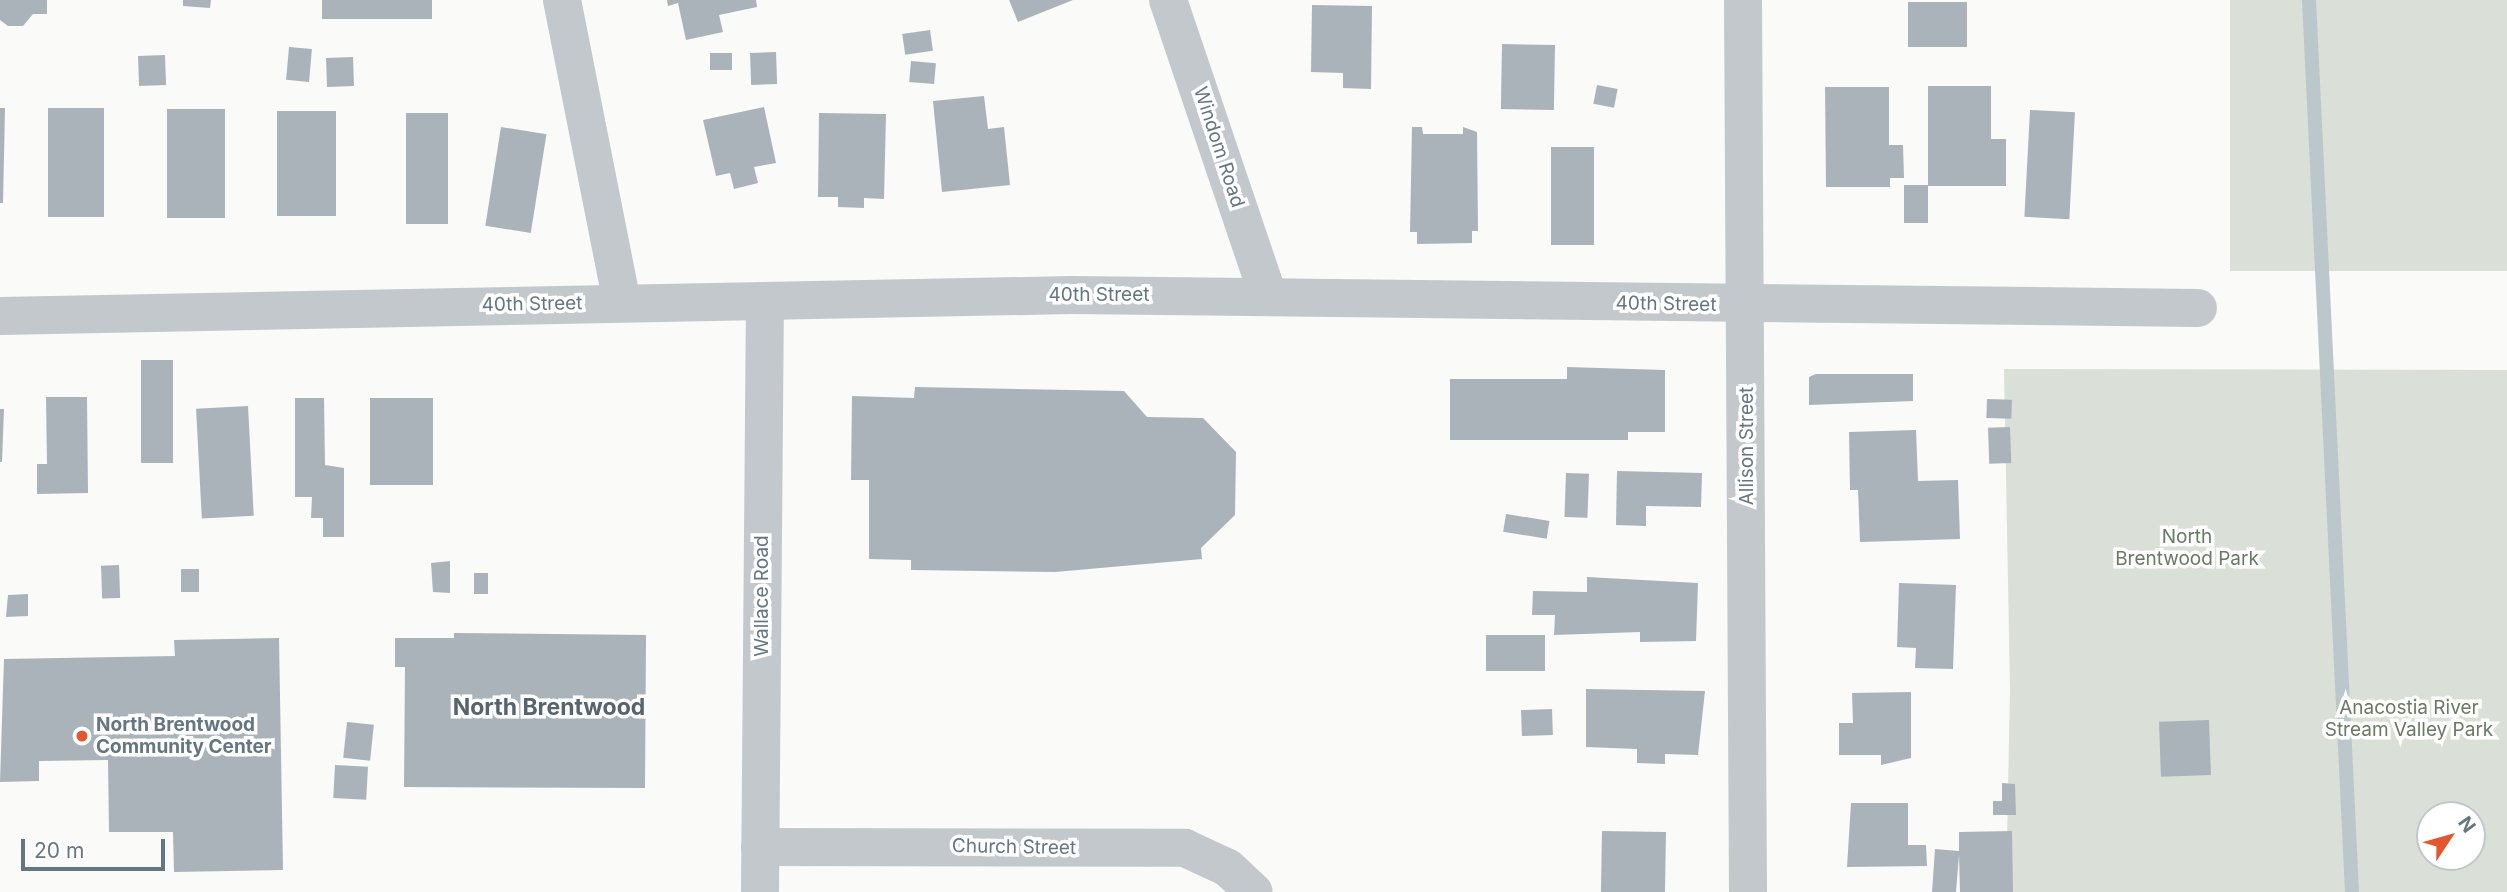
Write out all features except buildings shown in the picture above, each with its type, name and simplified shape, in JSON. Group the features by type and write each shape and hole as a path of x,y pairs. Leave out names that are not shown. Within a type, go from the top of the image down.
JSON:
{"street":[{"path":"562,0 621,302"},
{"name":"Windom Road","path":"1168,0 1268,295"},
{"name":"Allison Street","path":"1743,0 1748,892"},
{"name":"40th Street","path":"0,316 621,302 1268,295 1746,306 2198,308"},
{"name":"Wallace Road","path":"760,892 765,301"},
{"name":"Church Street","path":"760,847 1185,848 1228,868 1254,892"}],"green space":[{"path":"2230,0 2507,0 2507,271 2230,271"},
{"name":"North Brentwood Park","path":"2004,369 2507,370 2507,892 2006,892 2010,689"}],"waterway":[{"path":"2309,0 2352,892"}],"place":[{"name":"North Brentwood Community Center","path":"82,736"}],"district":[{"name":"North Brentwood","path":"549,707"}],"park label":[{"name":"Anacostia River Stream Valley Park","path":"2409,719"}]}
